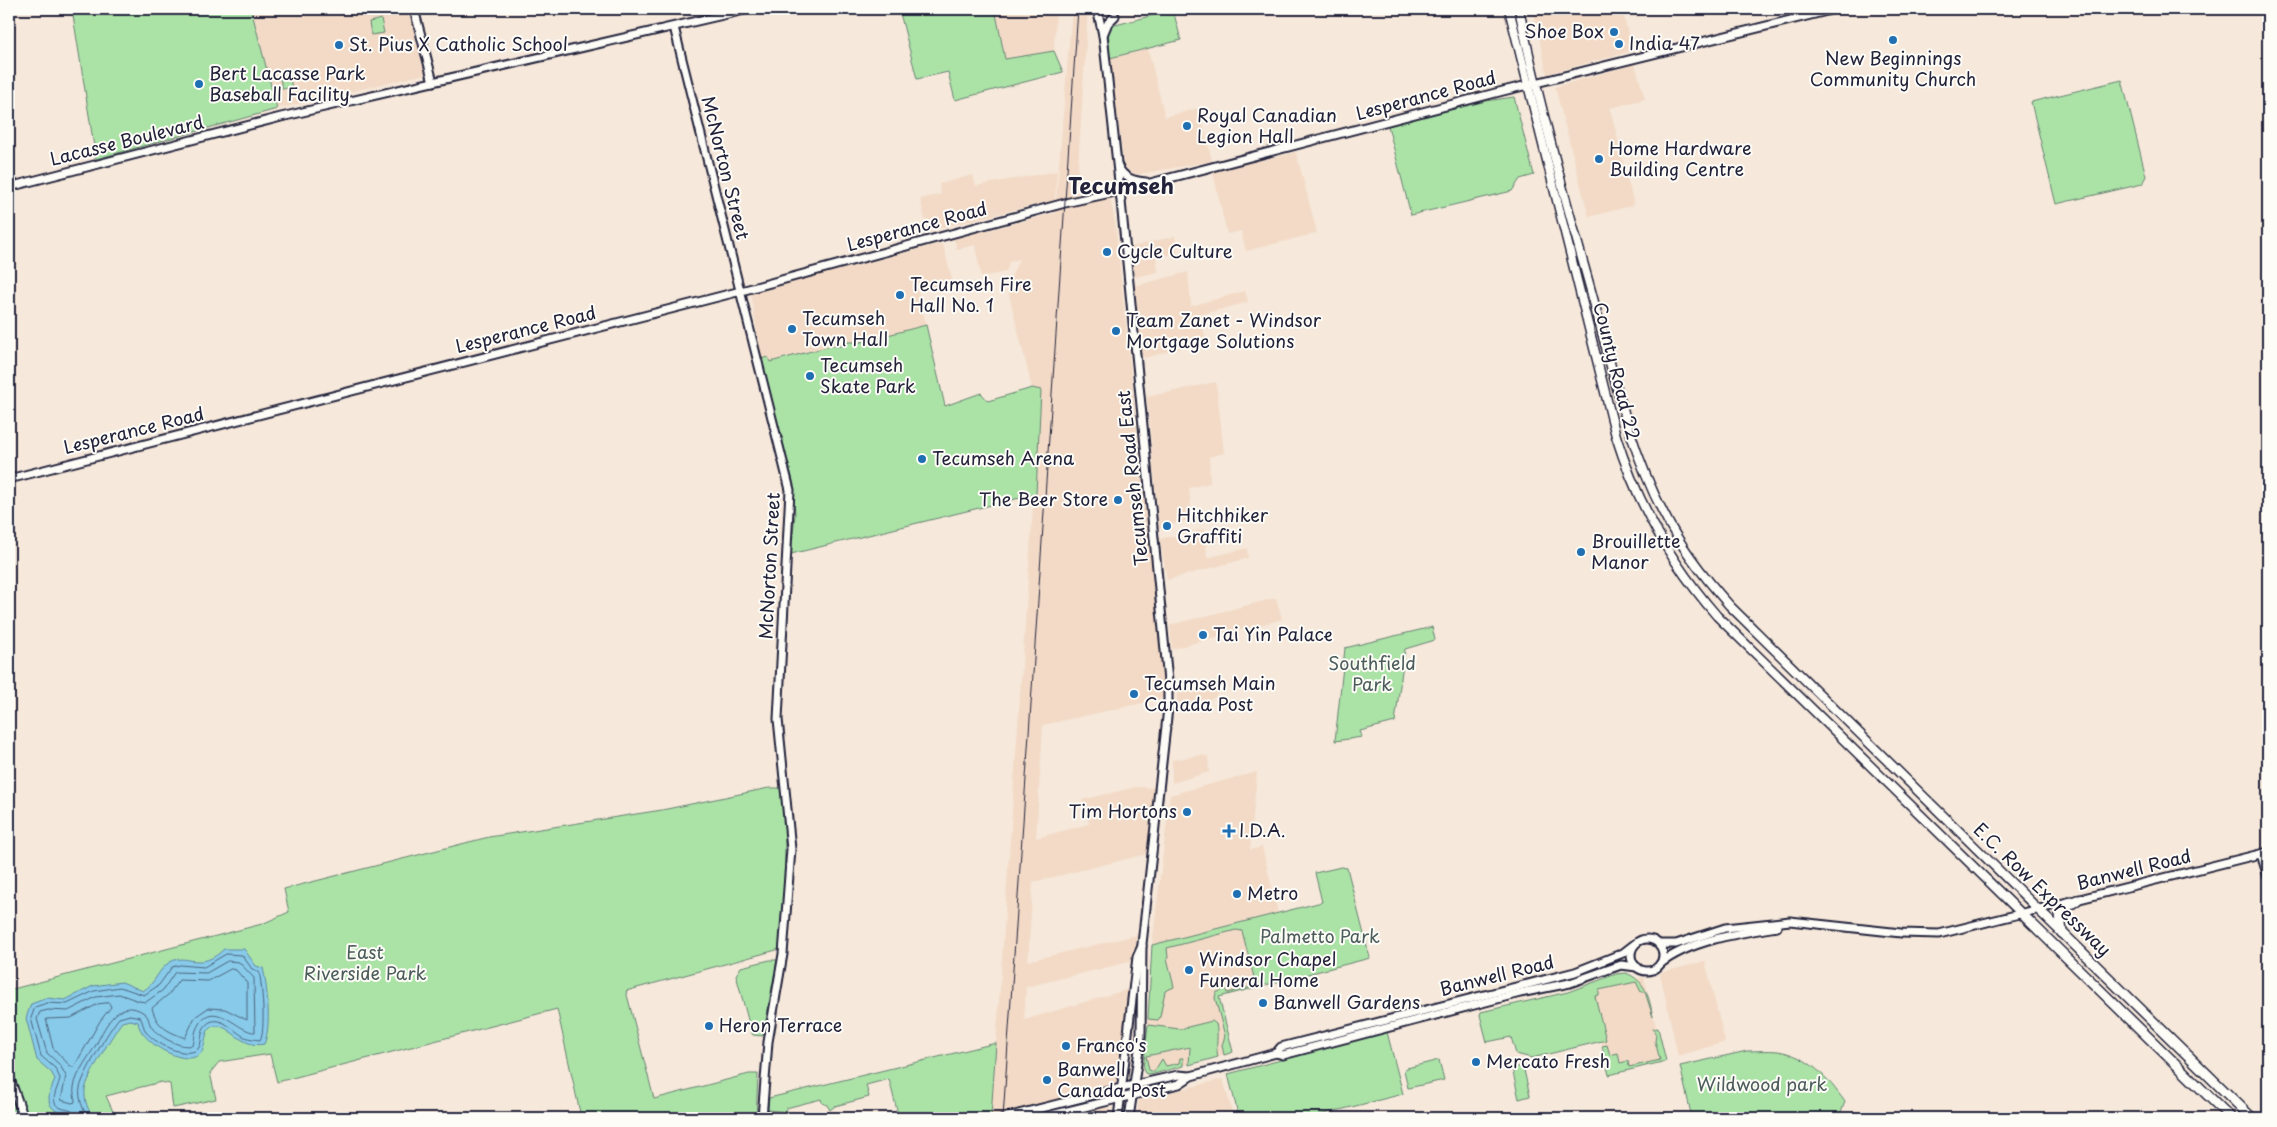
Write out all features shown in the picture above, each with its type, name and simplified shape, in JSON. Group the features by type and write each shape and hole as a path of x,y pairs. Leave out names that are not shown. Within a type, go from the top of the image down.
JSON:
{"highway":[{"path":"2062,933 2060,914 2077,900"},
{"name":"E.C. Row Expressway","path":"2039,910 2252,1118"},
{"name":"E.C. Row Expressway","path":"2022,914 2231,1118"}],"main road":[{"path":"414,9 432,82"},
{"name":"Lacasse Boulevard","path":"9,187 281,117 749,9"},
{"name":"Tecumseh Road East","path":"1098,9 1103,35 1120,191 1168,680 1168,708 1142,944 1141,1036 1129,1118"},
{"name":"County Road 22","path":"1509,9 1604,393 1632,483 1654,529 1697,593 1717,616 1792,690"},
{"name":"County Road 22","path":"1518,9 1626,417 1648,480 1664,514 1683,547 1706,579 1810,686"},
{"name":"Lesperance Road","path":"9,479 741,290 1065,203 1120,191 1528,85 1835,9"},
{"path":"1103,35 1108,23 1115,16"},
{"name":"McNorton Street","path":"674,27 790,490 778,719 791,848 784,954 768,1042 762,1118"},
{"path":"1116,159 1120,172 1129,179 1151,183"},
{"name":"E.C. Row Expressway","path":"1810,686 2039,910"},
{"name":"E.C. Row Expressway","path":"1792,690 2022,914"},
{"path":"2264,853 2268,877"},
{"name":"Banwell Road","path":"1659,944 1676,944 1725,928 1790,921 1931,934 1983,924 2264,853"},
{"name":"Banwell Road","path":"1660,964 1672,956 1718,938 1799,922"},
{"path":"1650,939 1659,944 1663,954 1660,964 1652,970 1646,971 1637,967 1632,958 1633,948 1636,943 1650,939"},
{"name":"Banwell Road","path":"1039,1118 1179,1084 1191,1076 1276,1053 1281,1047 1575,972 1623,953 1636,943"},
{"name":"Tecumseh Road East","path":"1118,1118 1137,957 1142,944"},
{"name":"Banwell Road","path":"1276,1053 1283,1056 1520,993 1561,986 1621,965 1637,967"},
{"name":"Banwell Road","path":"1003,1118 1178,1075 1191,1076"},
{"path":"9,1076 24,1118"}],"shaded area":[{"name":"St. Pius X Catholic School","path":"251,9 370,9 372,16 408,9 425,74 277,109"},
{"path":"995,9 1056,9 1054,51 1005,59"},
{"path":"1072,9 1088,9 1076,200 1109,193 1115,222 1165,698 1043,725 1036,838 1089,824 1082,800 1136,787 1155,788 1147,854 1033,882 1028,961 1137,935 1133,961 1026,987 1024,1020 1129,989 1116,1087 1018,1112 1017,1118 991,1118 1041,391 1032,388 1007,286 1019,259 1009,262 1006,272 981,277 975,245 957,249 954,239 1055,213"},
{"path":"1533,9 1622,9 1631,46 1628,52 1547,74"},
{"path":"1633,9 1658,9 1659,11 1636,17"},
{"path":"1148,49 1165,117 1199,108 1212,161 1134,175 1124,166 1110,58"},
{"path":"1635,64 1645,99 1610,108 1634,205 1589,217 1555,87"},
{"path":"1296,152 1317,233 1246,251 1241,231 1227,234 1213,172"},
{"path":"1057,171 1055,200 928,231 920,199 941,194 939,184 973,175 976,186"},
{"path":"1175,236 1177,253 1156,257 1158,272 1135,277 1132,247"},
{"path":"938,244 943,245 953,283 918,291 926,325 861,342 847,342 844,346 831,346 770,362 761,359 751,293"},
{"path":"1188,272 1191,306 1245,291 1248,302 1200,315 1206,341 1144,358 1135,286"},
{"path":"1216,382 1224,453 1209,457 1210,483 1189,488 1192,519 1159,528 1147,397"},
{"path":"1205,529 1207,558 1247,548 1248,558 1167,580 1160,539"},
{"path":"1276,598 1282,619 1172,649 1170,625"},
{"path":"1216,680 1218,693 1214,698 1177,707 1177,690"},
{"path":"1202,755 1208,757 1209,772 1172,783 1172,760"},
{"path":"1257,772 1250,850 1262,847 1278,913 1243,923 1259,987 1219,997 1233,1052 1150,1075 1145,1073 1143,1069 1152,945 1170,795"},
{"path":"1705,961 1725,1042 1678,1056 1660,973"},
{"path":"1644,977 1664,1060 1609,1073 1590,990"},
{"path":"1223,1079 1234,1118 1136,1118 1139,1100"},
{"path":"1104,1107 1111,1110 1114,1118 1056,1118"},
{"path":"1270,1112 1271,1118 1237,1118"}],"green space":[{"path":"72,9 251,9 277,109 96,159"},
{"path":"914,9 995,9 1005,59 1054,51 1063,72 955,100 948,72 917,79 900,13"},
{"path":"1173,10 1181,40 1110,58 1108,27"},
{"path":"381,19 384,33 371,35 369,22"},
{"path":"288,73 292,87 283,89 279,76"},
{"path":"2122,80 2146,176 2142,184 2056,204 2031,102"},
{"path":"1514,97 1534,175 1520,179 1512,191 1411,215 1388,126 1486,101"},
{"path":"926,325 945,406 981,393 988,401 1032,388 1041,390 1036,494 791,554 795,515 793,481 761,359 768,357 770,362 831,346 844,346 847,342 861,342"},
{"name":"Southfield Park","path":"1432,627 1435,640 1405,649 1395,722 1360,731 1362,737 1335,741 1345,648"},
{"name":"East Riverside Park","path":"769,788 783,788 785,828 780,949 626,991 654,1099 749,1074 758,1074 756,1118 578,1118 581,1117 557,1009 277,1082 270,1054 219,1062 210,1073 216,1099 173,1108 170,1084 161,1082 106,1096 116,1118 29,1118 9,1064 9,990 262,924 289,912 284,889 489,837 662,810"},
{"name":"Palmetto Park","path":"1341,867 1347,868 1370,958 1219,997 1233,1052 1224,1055 1222,1045 1225,1036 1215,998 1216,993 1226,988 1227,993 1251,987 1250,982 1255,981 1242,931 1236,930 1167,948 1167,958 1174,987 1165,991 1158,1020 1148,1019 1152,945 1322,902 1315,873"},
{"path":"777,960 763,1036 753,1035 736,975 741,967"},
{"path":"1626,973 1633,976 1642,985 1648,996 1653,1017 1645,992 1641,992 1636,982 1599,990 1599,995 1595,996 1606,1040 1532,1058 1516,1054 1511,1037 1487,1042 1480,1015 1481,1012 1568,992 1616,974"},
{"path":"1212,1021 1216,1024 1217,1028 1218,1057 1189,1065 1190,1047 1146,1056 1149,1070 1154,1072 1162,1059 1166,1066 1179,1063 1180,1058 1183,1058 1183,1066 1150,1075 1145,1073 1143,1069 1148,1025 1180,1029"},
{"path":"1658,1028 1666,1061 1609,1075 1602,1046 1607,1045 1610,1055 1618,1053 1620,1063 1628,1061 1629,1067 1660,1060 1655,1041 1656,1035 1653,1029"},
{"path":"1387,1032 1403,1094 1308,1118 1271,1118 1269,1112 1239,1118 1228,1074"},
{"path":"996,1043 991,1117 899,1118 889,1079 866,1085 869,1097 835,1106 830,1110 827,1105 822,1103 821,1099 786,1108 786,1112 768,1110 769,1098"},
{"name":"Wildwood park","path":"1747,1051 1778,1051 1808,1063 1825,1077 1845,1102 1841,1112 1832,1118 1692,1118 1680,1066"},
{"path":"1439,1060 1444,1080 1408,1088 1404,1070"},
{"path":"1523,1066 1530,1096 1519,1099 1512,1068"},
{"path":"9,1090 20,1118 14,1118 9,1106"}],"water":[{"path":"224,949 244,949 256,966 263,968 268,1017 268,1028 264,1044 256,1045 249,1043 220,1026 215,1026 208,1030 202,1052 199,1055 192,1058 183,1058 173,1055 154,1044 140,1029 138,1022 130,1020 122,1022 90,1076 85,1090 88,1109 95,1118 66,1115 54,1109 50,1104 49,1098 55,1079 51,1072 37,1060 26,1018 31,1004 47,998 65,1000 93,986 122,982 143,991 170,962 183,959 194,961 208,960"}],"waterway":[{"path":"2009,853 2012,857"}],"railway":[{"path":"1003,1118 1078,9"}],"place":[{"name":"Shoe Box","path":"1614,32"},
{"name":"New Beginnings Community Church","path":"1893,40"},
{"name":"India 47","path":"1619,44"},
{"name":"St. Pius X Catholic School","path":"339,45"},
{"name":"Bert Lacasse Park Baseball Facility","path":"199,84"},
{"name":"Royal Canadian Legion Hall","path":"1187,126"},
{"name":"Home Hardware Building Centre","path":"1599,159"},
{"name":"Cycle Culture","path":"1107,252"},
{"name":"Tecumseh Fire Hall No. 1","path":"900,295"},
{"name":"Tecumseh Town Hall","path":"792,329"},
{"name":"Team Zanet - Windsor Mortgage Solutions","path":"1116,331"},
{"name":"Tecumseh Skate Park","path":"810,376"},
{"name":"Tecumseh Arena","path":"922,459"},
{"name":"The Beer Store","path":"1118,500"},
{"name":"Hitchhiker Graffiti","path":"1167,526"},
{"name":"Brouillette Manor","path":"1581,552"},
{"name":"Tai Yin Palace","path":"1203,635"},
{"name":"Tecumseh Main Canada Post","path":"1134,694"},
{"name":"Tim Hortons","path":"1187,812"},
{"name":"I.D.A.","path":"1229,831"},
{"name":"Metro","path":"1237,894"},
{"name":"Windsor Chapel Funeral Home","path":"1189,970"},
{"name":"Banwell Gardens","path":"1263,1003"},
{"name":"Heron Terrace","path":"709,1026"},
{"name":"Franco's","path":"1066,1046"},
{"name":"Mercato Fresh","path":"1476,1062"},
{"name":"Banwell Canada Post","path":"1047,1080"}],"district":[{"name":"Tecumseh","path":"1121,186"}]}
